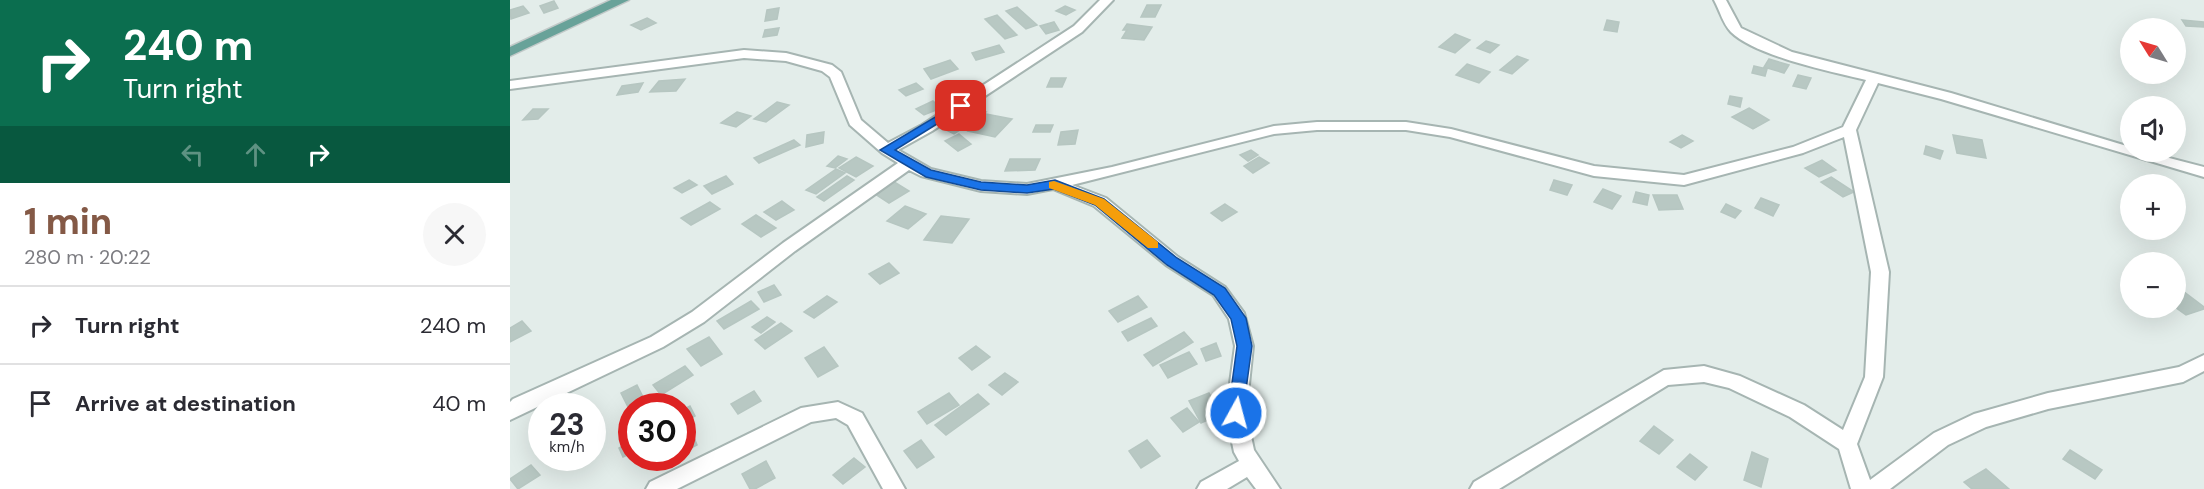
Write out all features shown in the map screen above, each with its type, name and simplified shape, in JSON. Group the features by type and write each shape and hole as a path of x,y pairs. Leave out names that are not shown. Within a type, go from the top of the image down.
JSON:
{"main road":[{"path":"510,52 622,0"}],"street":[{"path":"886,150 927,128 1078,29 1107,0"},
{"path":"1720,0 1727,19 1739,32 1777,51 2043,125 2122,151 2204,172"},
{"path":"510,85 744,54 786,57 827,68 836,75 855,122 886,150 926,172 981,186 1027,189 1274,130 1317,126 1406,126 1451,133 1594,171 1684,180 1798,150 1849,130"},
{"path":"1847,444 1874,377 1880,272 1849,130 1874,77"},
{"path":"510,412 520,405 657,342 698,317 789,247 910,162"},
{"path":"1055,184 1100,202 1172,261 1220,291 1238,318 1244,346 1236,413 1244,453 1258,477 1269,489"},
{"path":"1874,489 1941,440 1981,420 2048,401 2183,374 2204,362"},
{"path":"1481,489 1664,378 1704,374 1733,381 1797,411 1847,444 1862,489"},
{"path":"657,489 808,414 838,410 855,419 894,489"},
{"path":"1208,489 1251,465"}],"building":[{"path":"554,1 558,8 544,13 540,6"},
{"path":"1147,5 1161,5 1155,17 1141,17"},
{"path":"523,6 529,13 511,19 510,10"},
{"path":"1065,6 1075,10 1066,15 1056,11"},
{"path":"1017,7 1037,25 1026,29 1006,11"},
{"path":"779,8 777,19 765,21 767,10"},
{"path":"997,15 1017,35 1005,39 985,19"},
{"path":"647,18 656,23 641,30 631,25"},
{"path":"1607,20 1619,22 1617,32 1604,30"},
{"path":"2186,20 2204,22 2204,27 2186,26"},
{"path":"1054,22 1059,30 1046,34 1040,26"},
{"path":"1127,24 1152,27 1144,40 1122,38 1127,30 1123,30"},
{"path":"779,28 777,35 763,37 765,30"},
{"path":"1455,34 1470,40 1455,53 1439,47"},
{"path":"1486,41 1499,45 1490,53 1477,48"},
{"path":"999,45 1004,52 976,60 972,53"},
{"path":"1517,56 1528,60 1512,74 1500,70"},
{"path":"1769,59 1789,65 1784,73 1764,67"},
{"path":"950,60 958,69 931,79 924,69"},
{"path":"1467,64 1490,72 1479,83 1456,75"},
{"path":"1754,66 1767,69 1765,76 1752,73"},
{"path":"1798,75 1811,78 1806,89 1793,86"},
{"path":"1051,78 1066,78 1062,87 1047,87"},
{"path":"685,79 676,91 650,92 659,81"},
{"path":"643,83 638,92 617,95 622,86"},
{"path":"916,83 923,89 906,96 899,90"},
{"path":"1730,96 1742,98 1740,107 1728,104"},
{"path":"933,101 941,108 924,115 916,109"},
{"path":"777,102 789,105 766,122 754,119"},
{"path":"971,106 986,112 974,120 959,114"},
{"path":"1749,108 1769,120 1753,129 1732,117"},
{"path":"533,109 548,109 538,119 523,120"},
{"path":"737,112 751,116 736,127 721,123"},
{"path":"986,114 1012,119 995,137 968,131"},
{"path":"951,116 969,124 954,134 936,125"},
{"path":"1036,125 1053,125 1050,132 1033,132"},
{"path":"1078,130 1075,144 1058,145 1061,132"},
{"path":"824,132 823,143 806,147 807,135"},
{"path":"959,134 971,144 958,151 945,141"},
{"path":"1682,135 1693,141 1681,148 1670,142"},
{"path":"1953,135 1982,140 1986,158 1957,153"},
{"path":"794,140 800,145 759,163 754,158"},
{"path":"1926,146 1943,151 1940,159 1924,154"},
{"path":"1251,150 1258,155 1248,161 1240,155"},
{"path":"838,156 847,159 835,168 827,166"},
{"path":"856,157 873,166 856,177 839,168"},
{"path":"1259,157 1269,163 1253,173 1244,166"},
{"path":"1010,159 1040,159 1035,170 1005,171"},
{"path":"1822,160 1836,170 1819,177 1805,168"},
{"path":"836,169 845,173 816,194 806,190"},
{"path":"726,176 733,184 712,194 704,186"},
{"path":"847,176 854,180 824,201 817,197"},
{"path":"1831,177 1854,192 1843,197 1821,182"},
{"path":"689,180 697,185 682,193 674,188"},
{"path":"891,180 909,191 889,203 872,192"},
{"path":"1554,180 1572,185 1567,195 1550,190"},
{"path":"1603,189 1621,196 1612,209 1594,202"},
{"path":"1636,192 1649,195 1647,205 1633,202"},
{"path":"1653,195 1677,195 1683,209 1659,210"},
{"path":"1761,198 1779,205 1773,216 1755,208"},
{"path":"782,201 794,210 776,220 764,212"},
{"path":"710,202 720,209 691,225 681,218"},
{"path":"1225,204 1237,212 1222,221 1211,213"},
{"path":"1726,204 1741,211 1735,218 1721,212"},
{"path":"905,206 926,214 908,229 887,221"},
{"path":"756,215 776,228 761,237 742,224"},
{"path":"941,216 969,219 952,243 924,240"},
{"path":"889,263 899,273 880,284 869,274"},
{"path":"774,285 781,295 764,302 758,292"},
{"path":"2186,293 2204,307 2204,309 2186,315"},
{"path":"827,296 837,302 814,318 804,312"},
{"path":"1138,296 1147,307 1118,322 1109,311"},
{"path":"751,301 759,309 724,329 717,321"},
{"path":"767,317 775,322 761,333 752,327"},
{"path":"1151,318 1157,326 1128,341 1122,332"},
{"path":"522,321 531,331 510,342 510,328"},
{"path":"781,323 792,331 765,349 755,340"},
{"path":"1184,332 1193,342 1153,366 1144,355"},
{"path":"709,337 722,354 701,366 687,349"},
{"path":"1216,343 1221,356 1206,361 1201,349"},
{"path":"976,346 990,357 972,370 959,358"},
{"path":"824,347 838,366 818,377 805,358"},
{"path":"1189,352 1197,364 1168,378 1160,365"},
{"path":"685,366 693,375 664,393 659,393 653,385"},
{"path":"1005,373 1018,382 1002,395 989,385"},
{"path":"637,385 641,393 621,393"},
{"path":"754,391 761,401 738,414 731,404"},
{"path":"949,393 959,405 927,424 918,412"},
{"path":"1209,393 1221,414 1201,423 1189,401"},
{"path":"978,394 989,404 946,435 935,425"},
{"path":"1187,408 1199,422 1183,432 1171,418"},
{"path":"1654,426 1673,440 1659,454 1640,441"},
{"path":"921,440 934,457 917,468 904,451"},
{"path":"1147,440 1160,456 1141,468 1129,451"},
{"path":"2070,450 2102,470 2095,479 2063,459"},
{"path":"1752,452 1768,459 1761,487 1744,480"},
{"path":"1690,454 1707,467 1695,480 1677,467"},
{"path":"854,458 865,467 843,484 833,475"},
{"path":"766,461 775,478 755,489 750,489 742,474"},
{"path":"528,467 528,471 536,471 540,475 518,489 510,479"},
{"path":"1986,469 2009,489 1972,489 1964,482"}],"slow traffic":[{"path":"1054,185 1100,202 1153,245"}],"route":[{"path":"961,106 886,150 926,172 963,182 981,186 1027,189 1055,184 1100,202 1172,261 1220,291 1238,318 1244,346 1236,413"}]}
